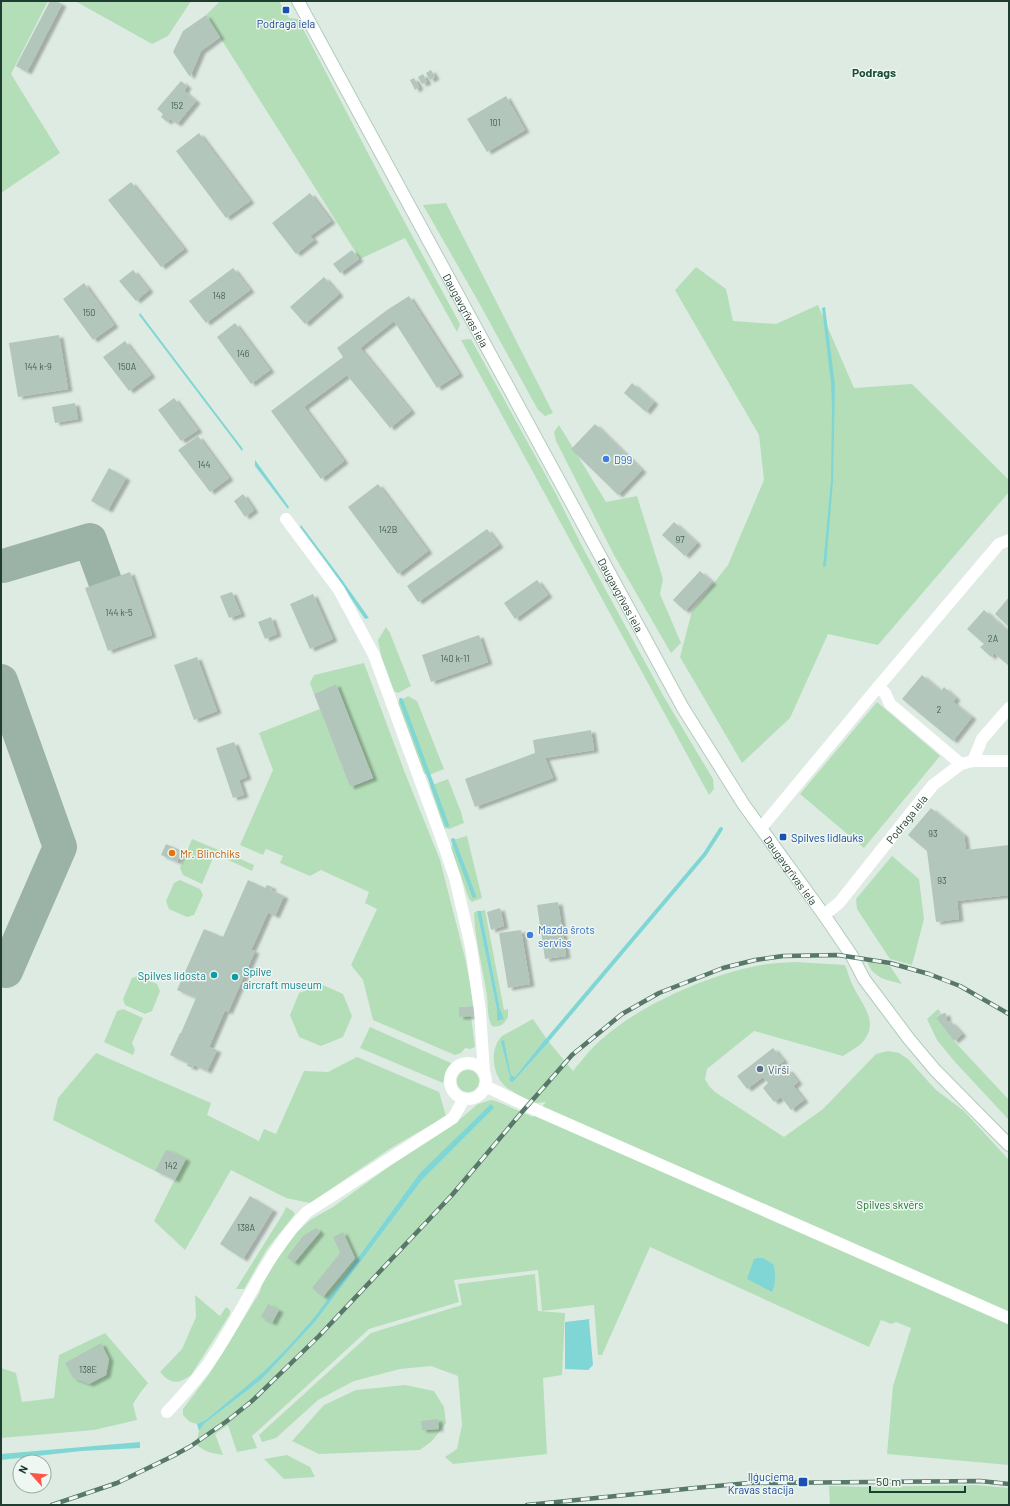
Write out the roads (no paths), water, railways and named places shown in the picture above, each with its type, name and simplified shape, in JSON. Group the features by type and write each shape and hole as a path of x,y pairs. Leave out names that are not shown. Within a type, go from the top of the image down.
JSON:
{"street":[{"name":"Daugavgrīvas iela","path":"298,1 672,688 729,782 824,915 852,956 864,979 909,1039 935,1070 1009,1145"},
{"path":"286,519 339,590 374,655 441,837 455,878 471,947 480,1011 484,1073 486,1081 483,1092 478,1097 471,1099 464,1099 456,1094 452,1088 451,1079 454,1071 460,1066 471,1064 476,1066 484,1073"},
{"path":"761,828 999,544 1009,540"},
{"path":"878,687 885,693 890,704 961,764"},
{"path":"973,761 982,739 1009,708"},
{"name":"Podraga iela","path":"824,915 839,903 933,785 961,764 973,761 1009,761"},
{"path":"485,1086 527,1106 1009,1318"},
{"path":"167,1412 210,1360 268,1264 293,1226 307,1212 454,1118 464,1099"}],"water":[{"path":"825,307 835,385 833,481 826,566 823,567 831,480 832,407 831,383 822,308"},
{"path":"140,313 243,449 242,451 139,315"},
{"path":"255,460 289,507 288,509 255,466"},
{"path":"301,525 369,618 365,619 300,527"},
{"path":"477,911 481,911 500,1009 504,1019 497,1021 497,1010"},
{"path":"546,1038 549,1042 512,1083 509,1079 510,1077 501,1041 504,1040 511,1075 515,1077"},
{"path":"491,1104 494,1108 422,1180 315,1322 262,1379 205,1423 199,1431 197,1424 207,1419 263,1372 289,1346 316,1315 419,1174"},
{"path":"763,1258 773,1264 775,1278 772,1292 747,1279 754,1259"},
{"path":"590,1319 593,1365 588,1370 565,1369 565,1322"},
{"path":"140,1442 140,1448 52,1454 12,1454 12,1459 1,1460 1,1454"}],"waterway":[{"path":"401,700 447,825"},
{"path":"545,1043 705,854 721,829"},
{"path":"453,840 474,896"}],"railway":[{"path":"52,1505 117,1483 173,1456 191,1446 227,1421 252,1401 319,1336 452,1195 572,1055 622,1014 659,993 723,968 755,960 783,956 838,955 890,963 929,974 960,986 1009,1014"},
{"path":"527,1505 749,1483 980,1481 1009,1484"}],"place":[{"name":"Podraga iela","path":"286,10"},
{"name":"D99","path":"606,459"},
{"name":"Spilves lidlauks","path":"783,837"},
{"name":"Mr. Blinchiks","path":"172,853"},
{"name":"Mazda šrots serviss","path":"530,935"},
{"name":"Spilves lidosta","path":"214,975"},
{"name":"Spilve aircraft museum","path":"235,977"},
{"name":"Virši","path":"760,1069"},
{"name":"Iļģuciema Kravas stacija","path":"803,1482"}],"district":[{"name":"Podrags","path":"874,72"}],"park label":[{"name":"Spilves skvērs","path":"890,1204"}]}
